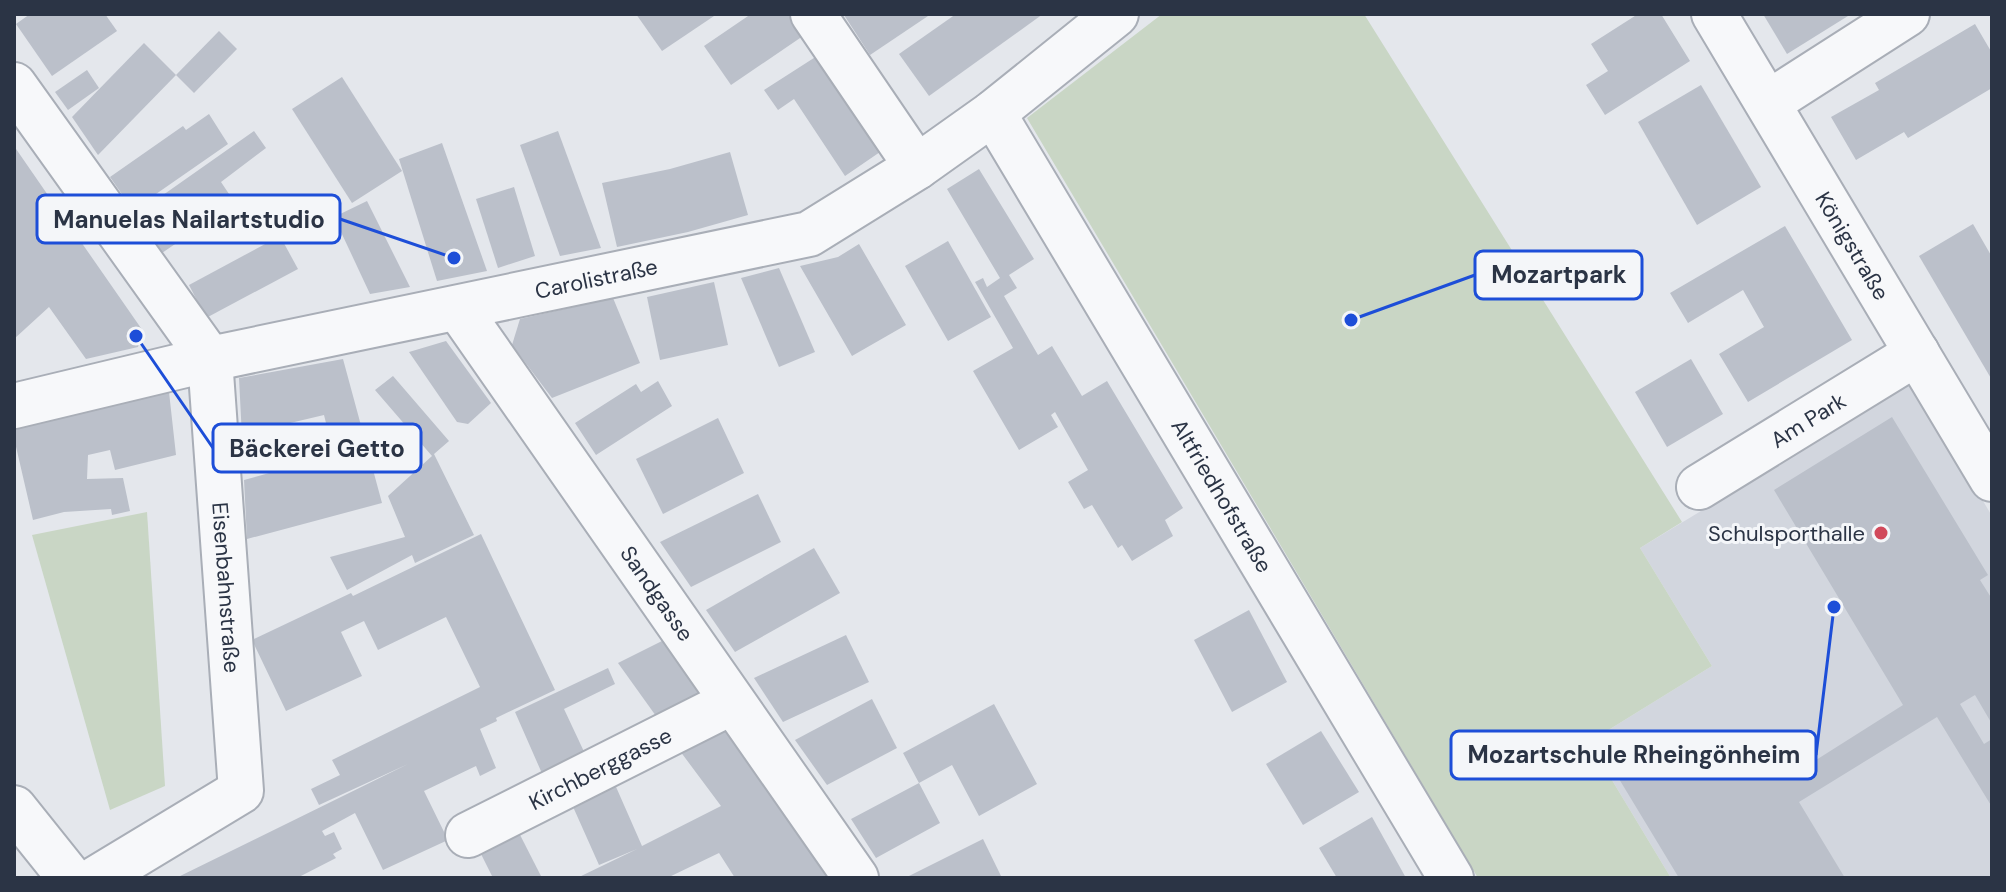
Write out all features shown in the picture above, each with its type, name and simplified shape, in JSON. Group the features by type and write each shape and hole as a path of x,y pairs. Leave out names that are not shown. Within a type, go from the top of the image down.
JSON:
{"street":[{"path":"813,14 917,167"},
{"name":"Carolistraße","path":"14,406 210,359 809,234 917,167 993,113 1116,14"},
{"name":"Königstraße","path":"1714,14 1992,479"},
{"path":"1768,103 1907,14"},
{"path":"14,85 210,359"},
{"name":"Altfriedhofstraße","path":"993,113 1451,878"},
{"name":"Sandgasse","path":"458,308 856,878"},
{"name":"Am Park","path":"1699,487 1917,353"},
{"name":"Eisenbahnstraße","path":"97,878 241,791 210,359"},
{"name":"Kirchberggasse","path":"468,835 732,702"},
{"path":"14,808 70,878"}],"shaded area":[{"path":"1912,383 1992,516 1992,878 1671,878 1589,742 1712,666 1640,548"}],"green space":[{"path":"1162,14 1364,14 1682,522 1640,548 1712,666 1589,742 1671,878 1478,878 1027,118"},
{"path":"147,512 165,786 110,810 32,535"}],"building":[{"path":"30,14 105,14 117,31 52,76 16,24"},
{"path":"636,14 717,14 662,51"},
{"path":"751,14 788,14 803,36 731,85 704,46"},
{"path":"846,14 931,14 870,55"},
{"path":"956,14 1043,14 929,96 899,54"},
{"path":"1638,14 1661,14 1690,61 1605,115 1586,85 1608,71 1591,44"},
{"path":"1763,14 1847,14 1848,16 1787,54"},
{"path":"1975,24 1992,53 1992,88 1908,138 1904,132 1856,160 1831,117 1879,90 1875,83"},
{"path":"219,31 237,49 194,93 176,75"},
{"path":"144,43 176,75 98,155 72,117"},
{"path":"817,56 880,152 845,176 794,99 778,110 764,90"},
{"path":"87,70 99,88 68,110 55,92"},
{"path":"342,77 402,171 352,203 292,109"},
{"path":"1701,85 1761,187 1697,225 1638,122"},
{"path":"209,114 228,144 133,210 110,177 183,126 186,130"},
{"path":"254,131 266,148 221,182 235,203 162,253 136,214"},
{"path":"558,131 601,248 560,256 520,145"},
{"path":"442,143 487,271 437,281 399,159"},
{"path":"14,146 52,201 41,209 52,224 63,216 143,331 138,347 86,359 49,307 14,339"},
{"path":"730,152 748,215 617,247 602,183"},
{"path":"979,169 1034,259 1009,275 1017,288 1004,296 1038,355 1052,346 1082,396 1107,381 1183,508 1165,520 1173,536 1132,561 1122,545 1118,548 1092,505 1084,509 1068,482 1088,470 1055,412 1051,415 1058,427 1019,450 973,371 1013,348 975,282 983,278 987,287 1000,278 947,189"},
{"path":"514,187 535,256 498,268 476,199"},
{"path":"367,201 410,287 370,294 334,217"},
{"path":"1973,224 1992,257 1992,380 1919,256"},
{"path":"1785,226 1852,340 1748,402 1719,354 1764,327 1743,290 1688,323 1670,293"},
{"path":"280,236 298,269 206,318 189,285"},
{"path":"948,241 991,317 948,341 905,266"},
{"path":"859,244 906,325 852,356 800,266 838,257"},
{"path":"779,268 815,352 779,367 741,278"},
{"path":"714,282 728,345 660,360 647,297"},
{"path":"613,298 640,363 552,398 512,345 520,319"},
{"path":"446,341 491,403 468,424 457,422 409,352"},
{"path":"343,359 382,503 247,539 244,480 334,455 324,415 286,424 291,445 243,457 239,378"},
{"path":"1691,359 1723,414 1667,447 1635,392"},
{"path":"393,376 449,441 434,454 474,535 415,563 412,555 347,590 330,557 405,537 388,496 432,456 375,390"},
{"path":"658,381 672,406 596,455 575,423 636,384 641,392"},
{"path":"169,392 176,455 115,470 110,450 88,455 87,479 123,478 130,511 112,515 111,509 64,512 33,520 14,428"},
{"path":"1892,417 1988,575 1980,580 1992,599 1992,724 1975,695 1960,704 1984,744 1992,739 1992,807 1937,717 1799,802 1845,878 1679,878 1613,769 1671,735 1693,771 1757,733 1786,779 1903,705 1774,490"},
{"path":"718,418 744,473 663,514 636,459"},
{"path":"758,494 781,542 691,587 660,542"},
{"path":"481,534 555,690 480,729 496,768 480,776 476,766 424,791 448,840 383,870 355,813 322,831 325,836 334,832 342,849 333,854 336,858 297,878 176,878 408,764 319,805 311,789 340,775 332,760 480,687 446,617 378,650 364,621 341,632 362,676 286,711 252,640 351,593 353,596"},
{"path":"814,548 840,593 735,652 706,610"},
{"path":"1249,610 1287,682 1232,712 1194,640"},
{"path":"846,635 869,682 783,722 754,678"},
{"path":"664,640 708,701 661,723 618,663"},
{"path":"608,668 615,684 564,709 587,758 544,778 515,712"},
{"path":"872,699 897,748 827,785 795,740"},
{"path":"994,704 1037,784 979,816 952,765 919,783 903,753"},
{"path":"729,727 833,878 735,878 719,853 667,878 577,878 637,849 599,865 570,800 613,780 642,846 721,806 680,751"},
{"path":"1321,731 1359,792 1303,825 1266,764"},
{"path":"919,783 940,823 876,858 851,819"},
{"path":"1372,817 1406,878 1337,878 1319,848"},
{"path":"516,827 542,878 493,878 477,846"},
{"path":"983,839 1001,876 997,878 905,878"}],"place":[{"name":"Manuelas Nailartstudio","path":"454,258"},
{"name":"Mozartpark","path":"1351,320"},
{"name":"Bäckerei Getto","path":"136,336"},
{"name":"Schulsporthalle","path":"1881,533"},
{"name":"Mozartschule Rheingönheim","path":"1834,607"}]}
